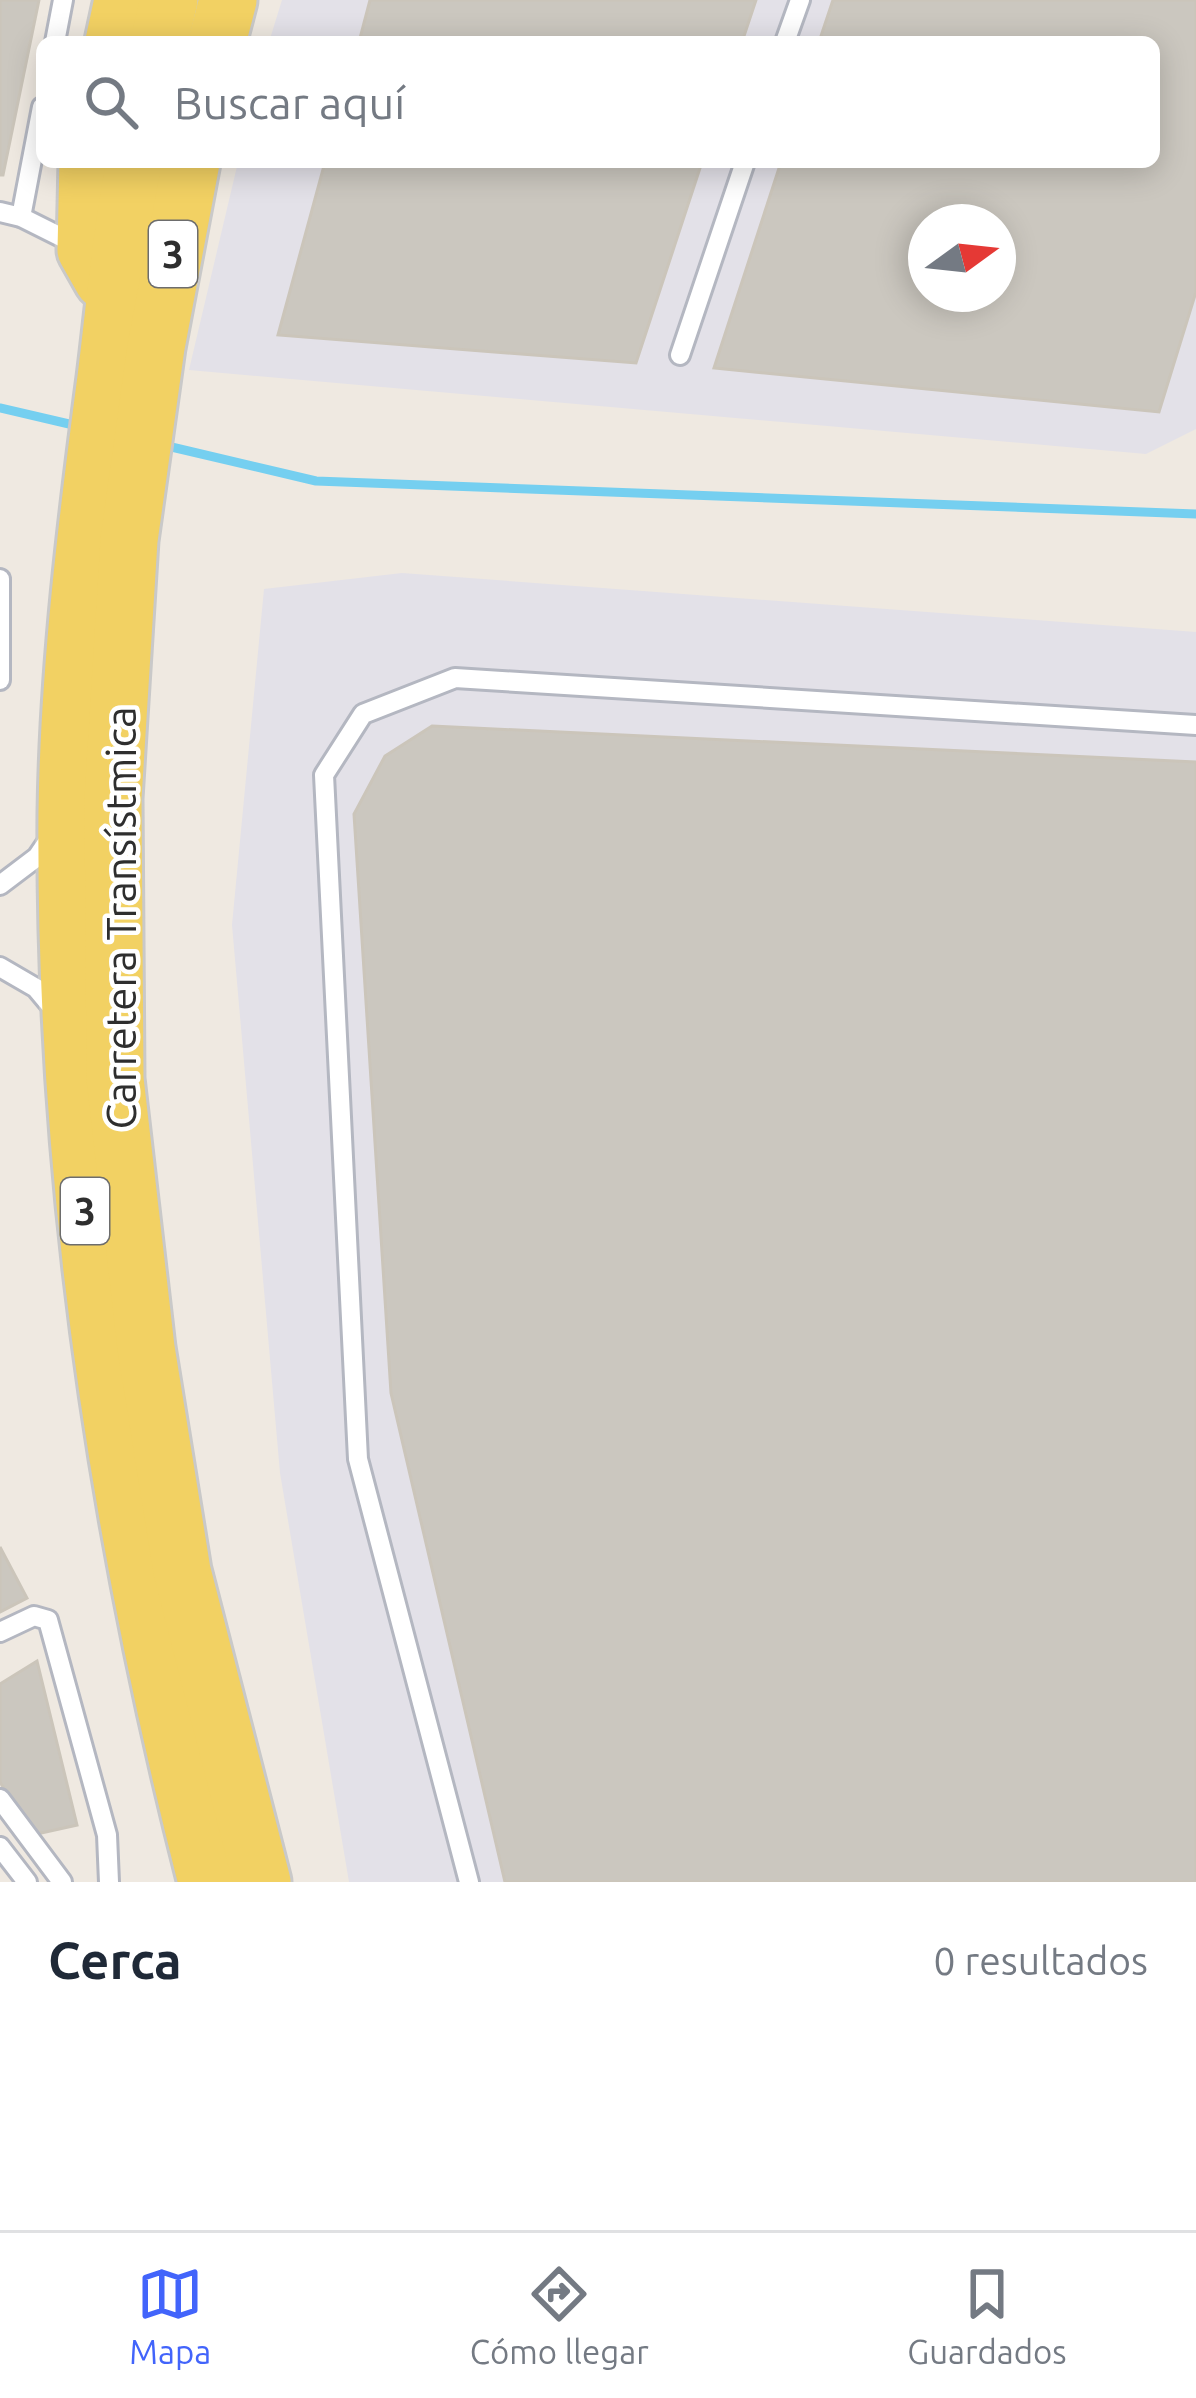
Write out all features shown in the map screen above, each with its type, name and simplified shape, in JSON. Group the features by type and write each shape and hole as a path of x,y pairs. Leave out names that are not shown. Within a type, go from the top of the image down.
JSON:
{"main road":[{"path":"115,36 123,0"},
{"path":"160,36 169,0"},
{"path":"219,36 228,0"},
{"name":"Carretera Transístmica","path":"118,168 107,535 115,1079 146,1348 182,1571 262,1882"},
{"name":"Carretera Transístmica","path":"117,306 188,168"},
{"name":"Carretera Transístmica","path":"107,535 67,811 74,1035 90,1276 115,1456 160,1696 201,1872"}],"lane":[{"path":"56,36 63,0"},
{"path":"787,36 800,0"},
{"path":"21,217 36,138"},
{"path":"680,355 743,168"},
{"path":"0,212 21,217 117,306"},
{"path":"0,579 0,680"},
{"path":"469,1882 358,1460 324,775 363,714 455,678 1196,725"},
{"path":"0,885 38,856 67,811"},
{"path":"0,967 36,988 74,1035"},
{"path":"0,1632 34,1616 48,1620 107,1835 109,1882"},
{"path":"0,1798 62,1882"},
{"path":"0,1847 27,1882"}],"shaded area":[{"path":"282,0 1196,0 1196,429 1146,454 189,370 237,168 1160,168 1160,36 271,36"},
{"path":"402,573 1196,632 1196,1882 349,1882 280,1473 232,925 264,589"}],"building":[{"path":"0,0 39,0 3,175 0,175"},
{"path":"370,0 756,0 744,36 361,36"},
{"path":"833,0 1196,0 1196,292 1159,412 714,368 779,168 1160,168 1160,36 821,36"},
{"path":"323,168 700,168 636,363 278,335"},
{"path":"432,726 1196,762 1196,1882 505,1882 391,1393 354,814 385,756"},
{"path":"0,1547 27,1598 0,1612"},
{"path":"37,1661 77,1825 32,1835 0,1782 0,1684"}],"waterway":[{"path":"0,408 82,427"},
{"path":"163,445 316,481 1196,514"}]}
